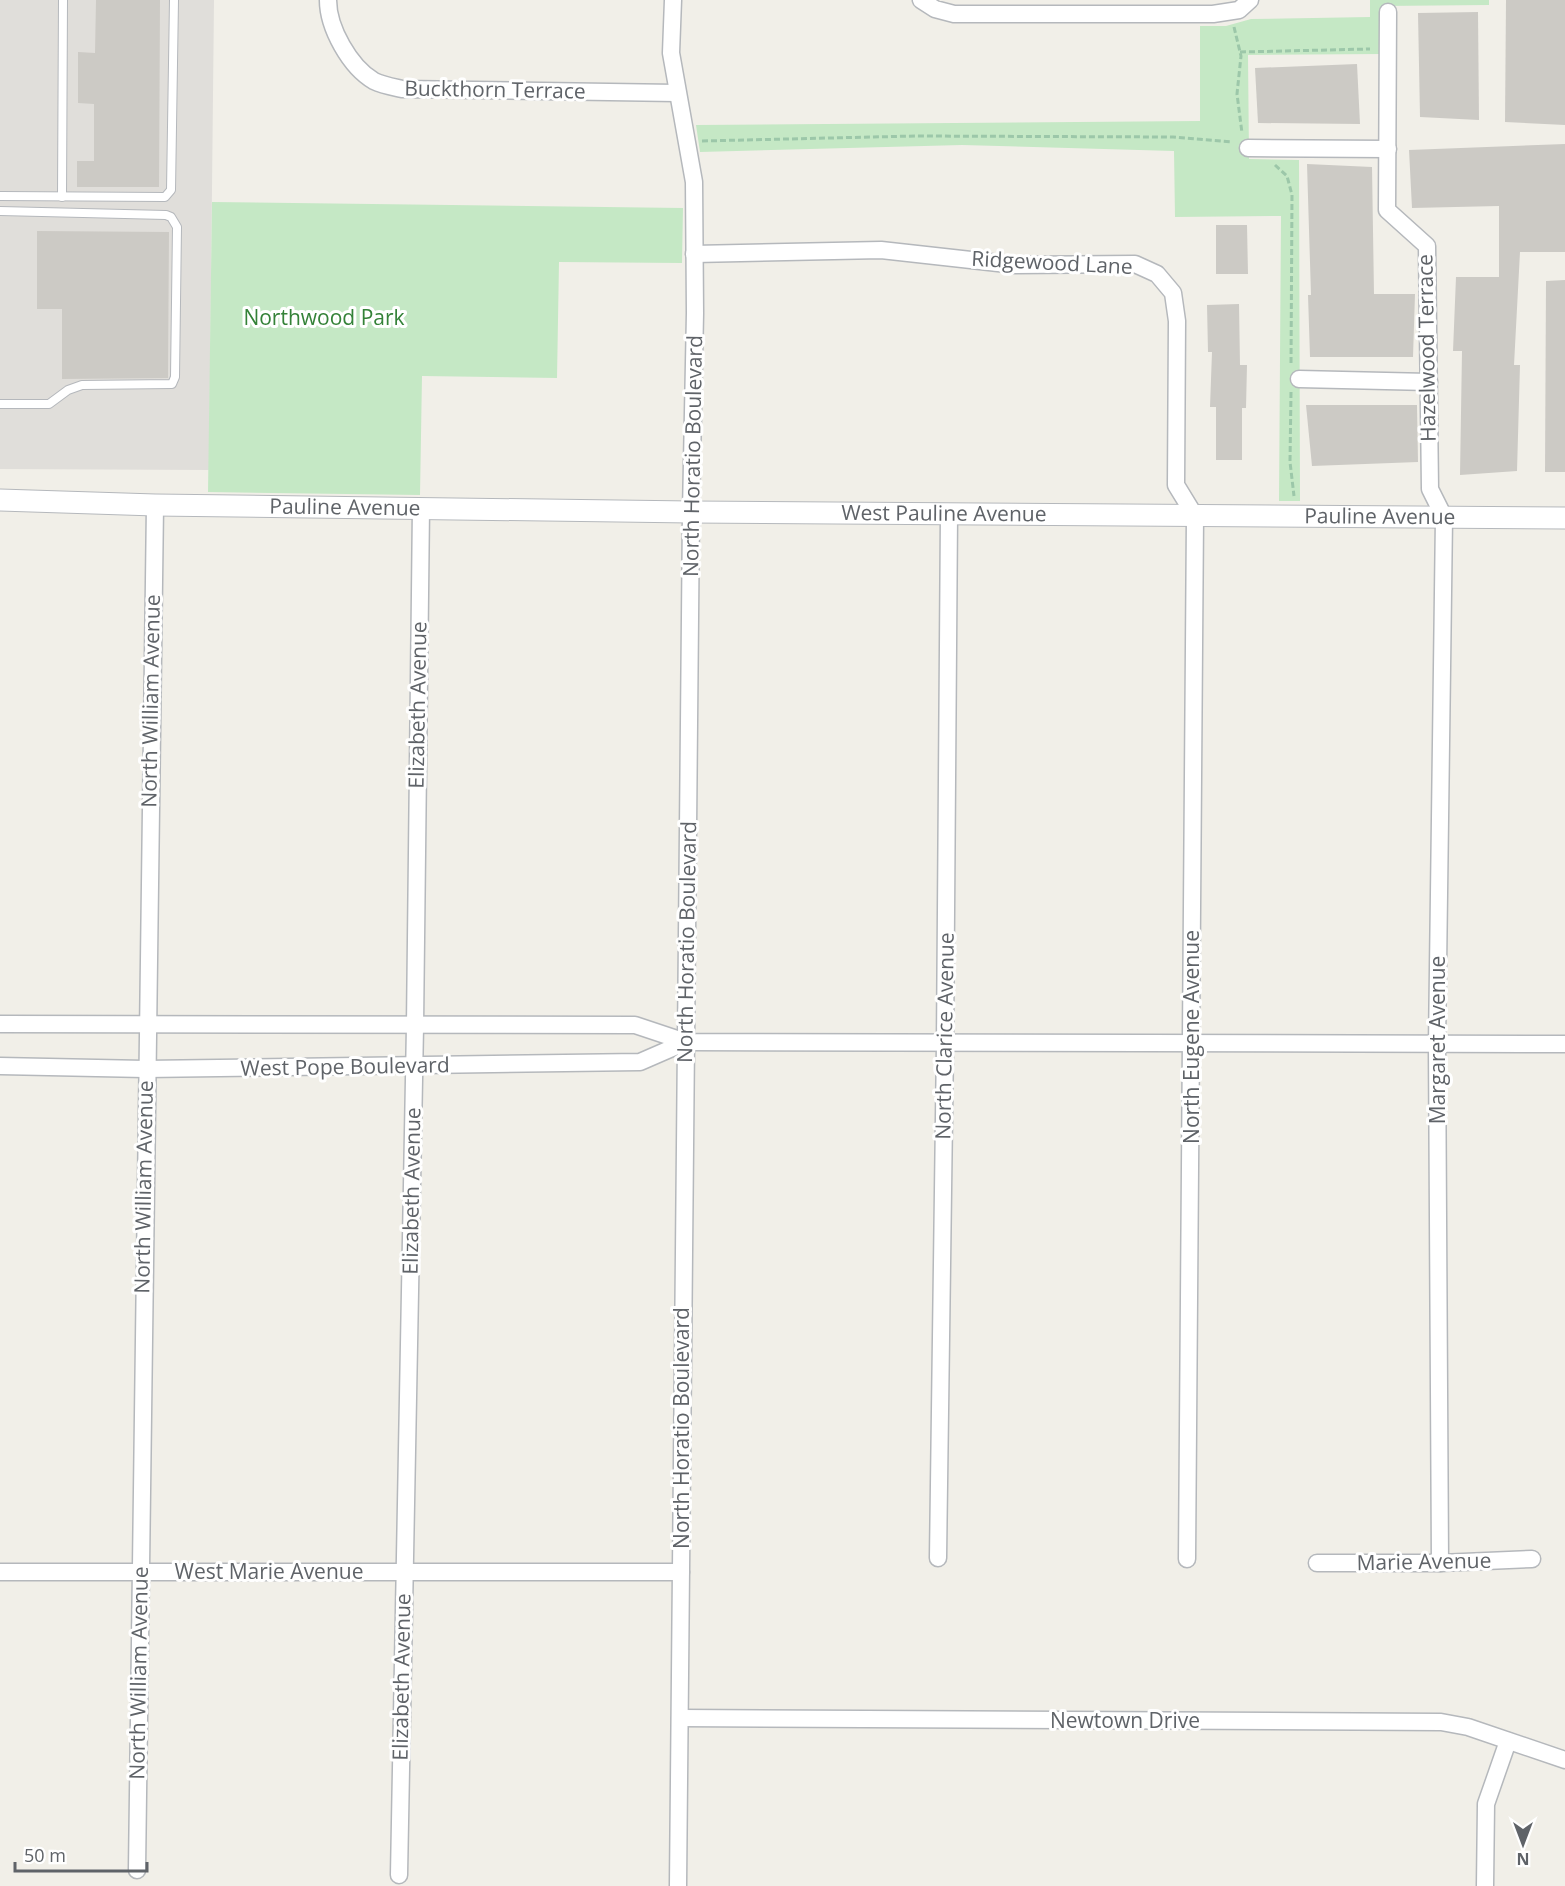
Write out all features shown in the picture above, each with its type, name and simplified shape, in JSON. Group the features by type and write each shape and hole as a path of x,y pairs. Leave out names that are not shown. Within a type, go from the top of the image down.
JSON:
{"street":[{"name":"Buckthorn Terrace","path":"328,0 336,31 352,62 374,81 402,89 677,93"},
{"name":"North Horatio Boulevard","path":"673,0 671,53 685,142 694,182 678,1886"},
{"path":"921,0 935,9 954,14 1213,14 1239,10 1250,0"},
{"name":"Hazelwood Terrace","path":"1388,12 1387,210 1427,246 1430,489 1444,517"},
{"path":"1246,147 1388,148"},
{"name":"Ridgewood Lane","path":"694,254 881,250 1016,265 1135,264 1157,274 1173,293 1177,321 1176,485 1195,516"},
{"path":"1294,376 1429,382"},
{"name":"Pauline Avenue","path":"0,500 155,505 691,512"},
{"name":"North William Avenue","path":"137,1870 146,1024 155,505"},
{"name":"Elizabeth Avenue","path":"399,1875 415,1026 421,507"},
{"name":"West Pauline Avenue","path":"691,512 1195,516"},
{"name":"North Clarice Avenue","path":"938,1558 949,514"},
{"name":"Pauline Avenue","path":"1195,516 1565,518"},
{"name":"North Eugene Avenue","path":"1187,1559 1195,516"},
{"name":"Margaret Avenue","path":"1440,1563 1437,1045 1444,517"},
{"name":"West Pope Boulevard","path":"0,1024 635,1025 686,1042 1192,1045 1565,1044"},
{"name":"West Pope Boulevard","path":"0,1066 146,1069 640,1062 686,1042"},
{"name":"Marie Avenue","path":"1317,1563 1440,1563 1532,1559"},
{"name":"West Marie Avenue","path":"0,1572 681,1572"},
{"name":"Newtown Drive","path":"680,1719 1441,1722 1468,1727 1565,1760"},
{"path":"1485,1886 1486,1804 1508,1741"}],"lane":[{"path":"62,197 63,0"},
{"path":"0,196 165,197 171,190 174,0"},
{"path":"0,211 166,215 171,217 177,227 175,382 168,385 82,385 68,390 48,404 0,404"}],"path":[{"path":"685,142 915,136 1173,137 1216,140 1246,147 1237,94 1240,52 1230,11"},
{"path":"1240,52 1388,47"},
{"path":"1269,162 1287,176 1292,195 1294,376 1290,462 1294,479 1294,516"}],"shaded area":[{"path":"0,0 214,0 209,470 0,469"}],"green space":[{"path":"1370,0 1489,0 1489,5 1382,6 1382,54 1248,55 1249,159 1299,160 1300,501 1279,501 1281,216 1175,217 1174,151 962,145 700,152 696,125 1200,121 1200,26 1226,26 1251,19 1370,17"},
{"name":"Northwood Park","path":"212,202 683,208 682,263 559,262 557,378 422,376 420,495 208,492"}],"building":[{"path":"96,0 160,0 159,187 77,187 77,161 94,161 94,104 78,103 78,52 95,53"},
{"path":"1506,0 1565,0 1565,125 1505,122"},
{"path":"1478,12 1479,120 1420,117 1418,13"},
{"path":"1357,64 1360,124 1258,123 1255,68"},
{"path":"1565,144 1565,252 1520,252 1514,365 1520,365 1517,471 1460,475 1462,351 1453,351 1456,277 1499,277 1499,206 1412,208 1409,150"},
{"path":"1307,164 1372,167 1374,294 1415,294 1413,357 1310,357 1308,295 1311,295"},
{"path":"1216,225 1247,225 1248,274 1216,274"},
{"path":"37,231 169,232 168,378 62,379 62,309 37,309"},
{"path":"1565,280 1565,472 1545,472 1546,281"},
{"path":"1239,304 1240,365 1247,365 1246,408 1242,408 1242,460 1216,460 1216,407 1210,407 1212,352 1208,352 1207,305"},
{"path":"1306,405 1417,405 1418,462 1312,466"}]}
